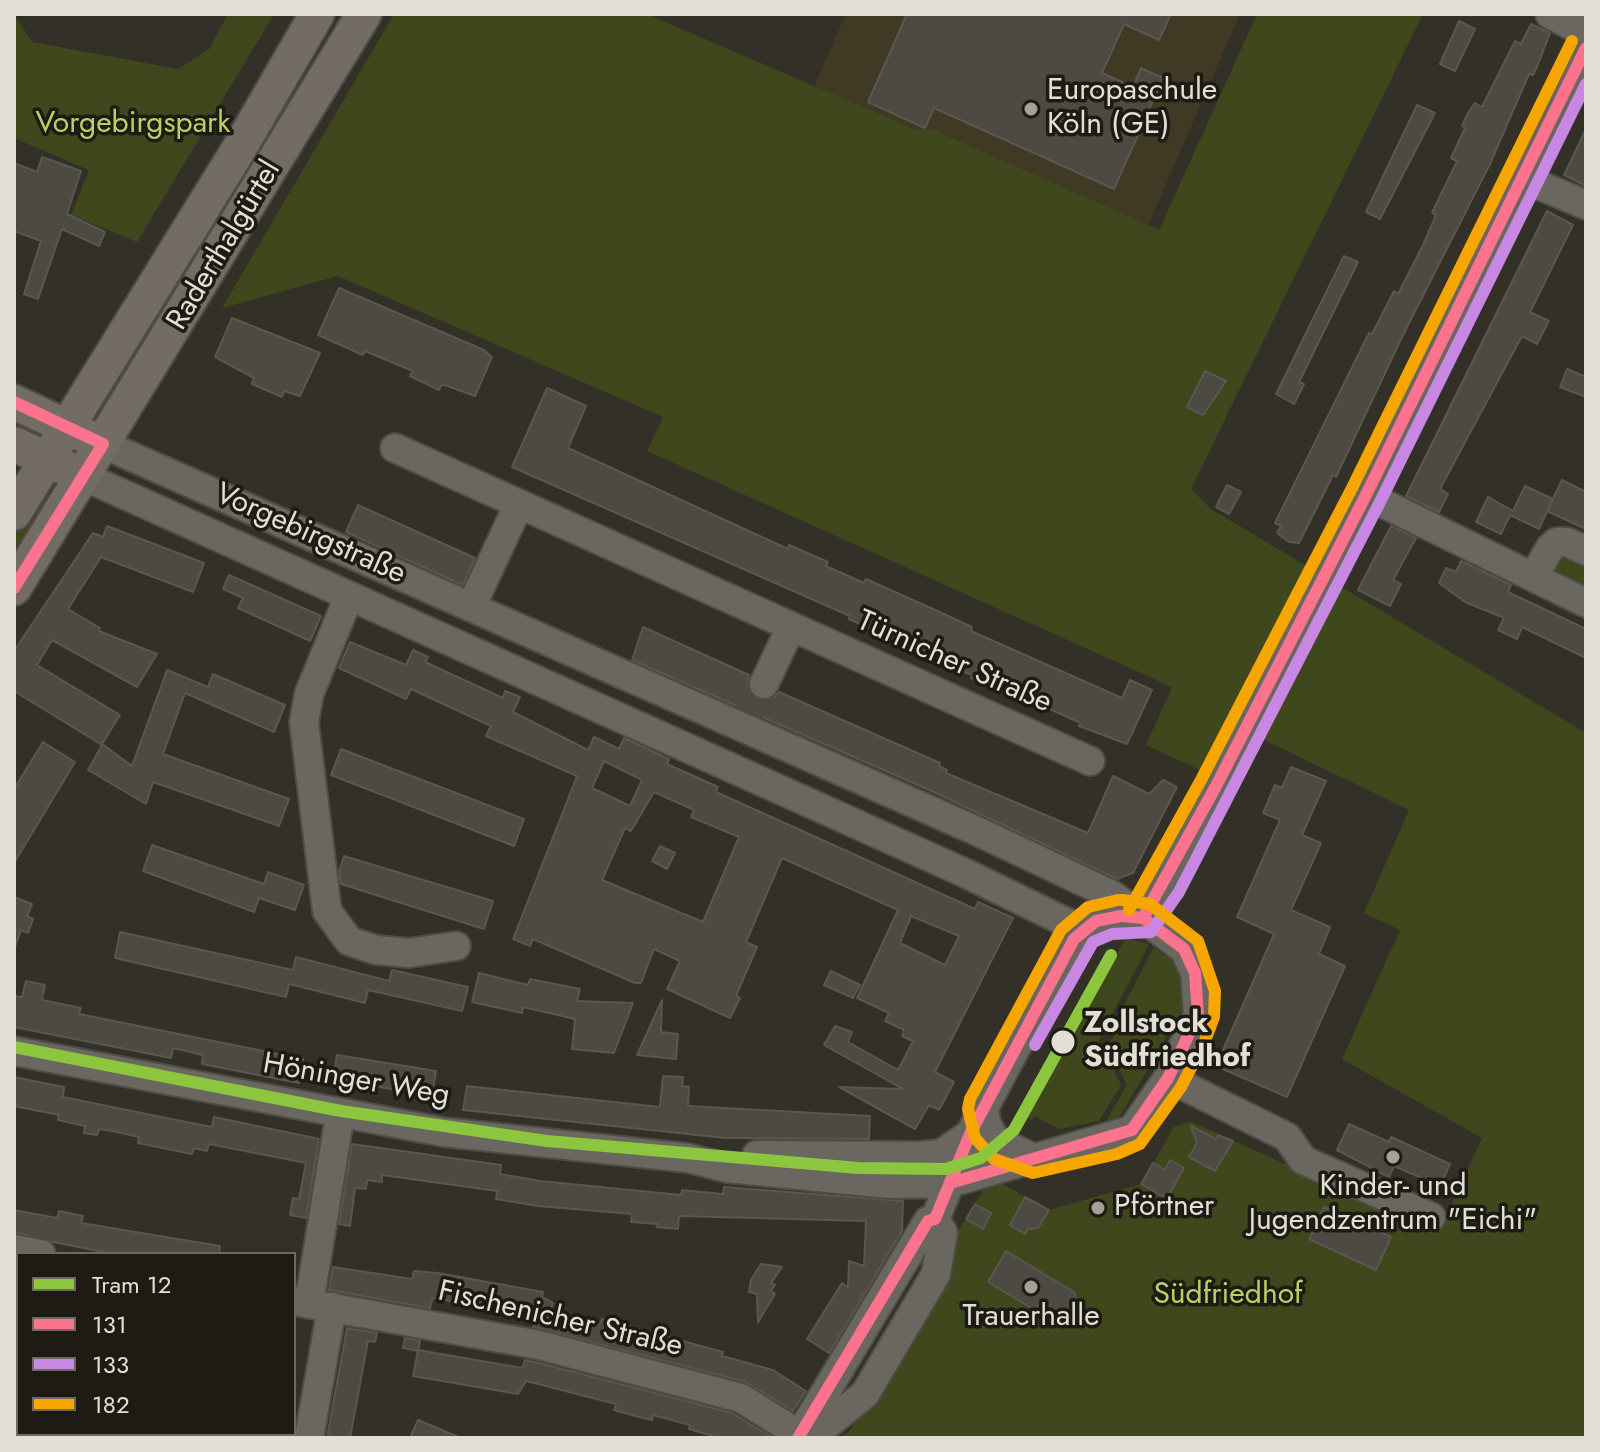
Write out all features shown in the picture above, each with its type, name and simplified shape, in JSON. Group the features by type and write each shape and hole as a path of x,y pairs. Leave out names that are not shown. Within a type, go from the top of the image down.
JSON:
{"main road":[{"name":"Raderthalgürtel","path":"14,513 317,14"},
{"name":"Raderthalgürtel","path":"14,588 364,14"},
{"path":"296,52 312,64 322,86"},
{"name":"Vorgebirgstraße","path":"14,402 103,444"},
{"name":"Vorgebirgstraße","path":"14,444 83,476"}],"street":[{"path":"1550,14 1586,33"},
{"path":"800,1434 829,1423 865,1394 936,1274 943,1233 935,1219 970,1134 1082,930 1109,918 1143,918 1186,843 1366,495 1586,48"},
{"path":"1522,178 1586,205"},
{"name":"Vorgebirgstraße","path":"103,444 607,667 746,721 1112,895 1184,949 1199,992 1198,1015 1168,1078"},
{"name":"Türnicher Straße","path":"395,448 1090,761"},
{"name":"Vorgebirgstraße","path":"83,476 965,873 1082,930"},
{"path":"1366,495 1586,603"},
{"path":"471,607 518,506"},
{"path":"1534,576 1557,542 1567,542 1586,551"},
{"path":"349,596 309,694 304,722 327,911 349,941 376,950 409,953 456,946"},
{"path":"764,684 791,627"},
{"path":"592,706 607,667"},
{"path":"965,873 981,871 990,861 989,845 979,832"},
{"name":"Höninger Weg","path":"14,1051 340,1115 547,1145 688,1158 727,1168 889,1184 950,1183 1031,1157 1113,1138 1132,1130 1168,1078"},
{"path":"1168,1078 1287,1137 1303,1160 1431,1217"},
{"path":"984,1107 986,1122 995,1140 1031,1157"},
{"path":"309,1438 312,1304 340,1115"},
{"name":"Höninger Weg","path":"688,1158 731,1154 920,1156 941,1154 970,1134"},
{"name":"Fischenicher Straße","path":"312,1304 539,1345 741,1398 800,1434"}],"shaded area":[{"name":"Europaschule Köln (GE)","path":"846,14 1240,14 1148,226 932,129 916,131 813,88"},
{"path":"14,1377 16,1436 89,1436 88,1438 14,1438"}],"green space":[{"name":"Vorgebirgspark","path":"14,14 32,42 178,69 209,49 228,14 274,14 137,242 71,215 89,170 14,138"},
{"name":"Südfriedhof","path":"394,14 647,14 916,130 932,129 1159,230 1257,14 1423,14 1191,489 1211,509 1586,733 1586,1438 838,1438 848,1433 950,1272 953,1240 985,1187 1001,1183 1049,1210 1141,1184 1174,1127 1190,1121 1422,1226 1430,1208 1447,1214 1482,1138 1342,1059 1400,930 1364,913 1409,810 1231,724 1206,773 1146,745 1172,687 647,451 663,417 338,276 222,308"},
{"path":"41,492 53,497 14,555 14,536"},
{"path":"1556,552 1586,560 1586,595 1551,578"},
{"path":"1126,938 1149,944 1099,1040 1121,1085 1099,1121 1060,1129 1034,1116 1032,1120 1027,1118"},
{"path":"1154,947 1165,956 1171,950 1180,962 1186,1003 1119,1118 1108,1128 1107,1119 1127,1085 1108,1047 1115,1033 1112,1028"}],"building":[{"path":"907,14 1171,14 1159,40 1124,24 1102,73 1133,87 1141,68 1163,78 1114,189 934,108 925,128 868,102"},
{"path":"1459,21 1475,29 1455,71 1440,64"},
{"path":"1531,24 1550,33 1537,67 1533,75 1529,74 1490,164 1402,337 1336,477 1333,475 1299,543 1289,542 1277,533 1281,526 1275,523 1369,333 1372,334 1394,291 1398,294 1423,245 1436,215 1432,213 1457,161 1451,158 1465,128 1462,126 1468,113 1475,103 1482,107 1515,41 1521,44"},
{"path":"1417,105 1435,113 1380,219 1366,212"},
{"path":"1586,129 1586,186 1564,175"},
{"path":"42,157 81,171 67,214 105,232 99,246 62,229 38,299 24,294 41,241 14,231 14,163 37,172"},
{"path":"1547,211 1573,225 1530,312 1549,321 1537,344 1522,336 1440,489 1448,494 1439,512 1406,496"},
{"path":"1344,256 1358,262 1299,382 1304,384 1294,404 1276,394"},
{"path":"339,288 484,350 492,357 475,396 442,384 439,390 410,376 413,371 365,351 363,355 318,335"},
{"path":"232,318 320,353 300,396 284,391 282,397 252,384 254,378 215,357"},
{"path":"1567,369 1586,377 1586,397 1560,387"},
{"path":"1205,371 1226,381 1203,415 1187,407"},
{"path":"547,388 586,406 568,448 788,549 789,545 828,562 826,566 864,583 866,579 933,609 972,627 971,631 1122,698 1130,680 1152,690 1127,744 1079,726 1081,723 1002,688 1001,691 971,678 972,675 849,619 850,616 512,467"},
{"path":"1562,480 1586,492 1586,529 1547,511"},
{"path":"1227,485 1241,492 1229,514 1216,507"},
{"path":"1525,486 1553,499 1539,529 1510,515 1501,534 1476,522 1488,497 1513,511"},
{"path":"358,505 475,558 463,585 346,532"},
{"path":"107,526 204,563 193,592 101,557 68,609 100,628 99,631 157,654 137,687 52,640 37,665 120,715 102,744 132,766 167,670 208,687 213,674 285,705 274,732 185,693 163,754 289,799 279,826 153,782 146,804 88,770 102,745 14,691 14,651 93,533 103,537"},
{"path":"1391,526 1416,538 1393,580 1401,584 1390,606 1358,590"},
{"path":"1461,561 1511,585 1508,592 1586,629 1586,658 1522,627 1517,639 1498,630 1504,618 1465,602 1439,583 1446,568 1456,572"},
{"path":"229,575 321,616 310,641 238,608 243,598 223,589"},
{"path":"643,627 749,675 747,686 757,700 773,698 779,692 940,763 939,766 947,770 946,773 1088,833 1113,776 1149,794 1163,780 1177,787 1133,873 1117,879 936,793 632,660"},
{"path":"350,642 406,665 413,650 428,657 425,662 503,698 505,691 520,697 513,712 588,750 594,737 619,749 624,738 669,759 667,764 718,787 716,792 975,909 978,902 1013,918 935,1072 954,1082 939,1110 929,1105 915,1129 839,1087 903,1089 824,1045 835,1026 852,1032 848,1042 898,1070 913,1041 902,1036 904,1030 885,1021 889,1013 857,998 898,910 782,858 746,942 757,947 730,1018 667,989 680,961 654,949 641,983 635,983 533,939 530,946 513,939 577,776 486,736 491,726 411,689 406,699 339,668","holes":["604,761 642,780 630,806 592,788","654,792 694,810 691,817 739,837 703,922 602,880 625,828 631,831","911,916 959,936 945,965 900,943"]},
{"path":"43,742 75,762 14,863 14,789"},
{"path":"341,749 524,819 514,846 331,775"},
{"path":"1291,767 1326,781 1302,835 1321,843 1291,910 1330,927 1319,954 1345,966 1287,1097 1216,1066 1274,934 1237,917 1280,820 1263,813 1275,785 1282,788"},
{"path":"152,845 264,884 268,872 304,885 295,910 259,898 254,912 143,871"},
{"path":"660,846 675,853 667,869 652,861"},
{"path":"344,856 493,901 484,929 341,884 339,872"},
{"path":"14,897 32,904 27,916 33,919 28,933 21,930 15,947"},
{"path":"120,932 293,970 296,957 389,981 392,970 468,987 462,1011 368,990 365,1003 289,984 286,997 115,958"},
{"path":"831,971 860,985 853,998 824,985"},
{"path":"479,973 528,985 530,979 580,989 577,1001 633,1003 614,1053 572,1049 575,1019 523,1007 522,1013 472,1002"},
{"path":"26,981 45,985 42,1000 81,1008 79,1014 303,1059 299,1083 202,1064 203,1055 173,1048 171,1058 14,1027 14,996 22,997"},
{"path":"662,1000 661,1032 678,1034 676,1059 637,1055"},
{"path":"337,1055 436,1071 432,1096 333,1079"},
{"path":"663,1076 683,1077 682,1086 689,1087 688,1106 870,1116 869,1139 725,1138 463,1110 467,1086 660,1107"},
{"path":"14,1077 64,1087 63,1097 171,1119 212,1127 214,1117 319,1139 306,1218 290,1215 293,1198 299,1199 306,1163 209,1144 207,1151 194,1148 192,1154 138,1143 139,1137 112,1131 99,1129 97,1135 84,1133 85,1126 58,1120 59,1115 14,1106"},
{"name":"Kinder- und Jugendzentrum \"Eichi\"","path":"1349,1124 1389,1142 1391,1137 1450,1164 1440,1186 1394,1166 1389,1177 1337,1150"},
{"path":"1191,1126 1216,1139 1218,1135 1233,1141 1215,1171 1189,1157 1197,1143"},
{"path":"352,1144 501,1165 500,1174 540,1181 681,1195 682,1190 723,1194 724,1187 903,1201 902,1231 829,1353 807,1339 842,1283 848,1287 849,1261 864,1266 866,1221 679,1216 678,1229 631,1222 632,1214 538,1206 496,1199 497,1191 382,1175 382,1182 367,1180 366,1189 355,1188 350,1226 339,1224"},
{"path":"1170,1160 1184,1168 1167,1199 1141,1184 1153,1163 1165,1170"},
{"path":"1025,1197 1049,1210 1038,1228 1028,1229 1025,1234 1010,1225"},
{"path":"975,1204 991,1213 983,1229 966,1219"},
{"path":"1324,1207 1391,1237 1376,1270 1309,1239"},
{"path":"14,1210 57,1218 59,1211 83,1216 81,1223 220,1246 219,1252 104,1252 14,1232"},
{"name":"Trauerhalle","path":"1006,1251 1074,1292 1078,1306 1070,1320 1056,1323 988,1282"},
{"path":"761,1264 782,1267 771,1283 775,1285 771,1291 775,1294 758,1322 757,1294 749,1292 751,1280"},
{"path":"333,1267 412,1279 414,1271 438,1273 543,1292 542,1297 553,1303 551,1311 600,1324 602,1319 723,1352 722,1356 773,1370 806,1391 793,1411 746,1382 533,1327 536,1317 433,1298 430,1308 329,1290"},
{"path":"347,1328 377,1333 375,1342 368,1341 350,1438 327,1438"},
{"path":"405,1338 420,1341 418,1351 403,1348"},
{"path":"418,1350 522,1368 525,1360 535,1362 732,1413 773,1438 720,1438 689,1429 690,1425 653,1415 652,1420 639,1417 614,1410 616,1404 526,1381 518,1394 413,1376"},
{"path":"418,1420 461,1438 410,1438"}],"tunnel":[{"path":"749,714 764,684"}],"tram line":[{"name":"12","path":"14,1047 341,1111 547,1141 858,1168 946,1169 981,1158 1014,1130 1111,955"}],"transit line":[{"name":"182","path":"1129,910 1201,780 1352,488 1572,41"},
{"name":"131","path":"1143,918 1215,788 1366,495 1586,48"},
{"name":"133","path":"1035,1045 1093,942 1112,934 1151,932 1179,892 1380,502 1586,84"},
{"name":"131","path":"14,402 103,444"},
{"name":"131","path":"14,588 103,444"},
{"name":"182","path":"1118,900 1088,907 1061,930 970,1099 968,1109 975,1138 994,1159 1033,1173 1117,1154 1140,1144 1181,1087 1205,1041 1214,1017 1215,991 1198,941 1150,904 1122,900"},
{"name":"131","path":"798,1438 928,1221 935,1219 970,1134 1074,939 1096,921 1121,916 1143,918 1184,949 1195,973 1198,1015 1168,1078 1132,1130 950,1183"}],"place":[{"name":"Europaschule Köln (GE)","path":"1031,109"},
{"name":"Zollstock Südfriedhof","path":"1063,1042"},
{"name":"Kinder- und Jugendzentrum \"Eichi\"","path":"1393,1157"},
{"name":"Pförtner","path":"1098,1208"},
{"name":"Trauerhalle","path":"1031,1287"}]}
